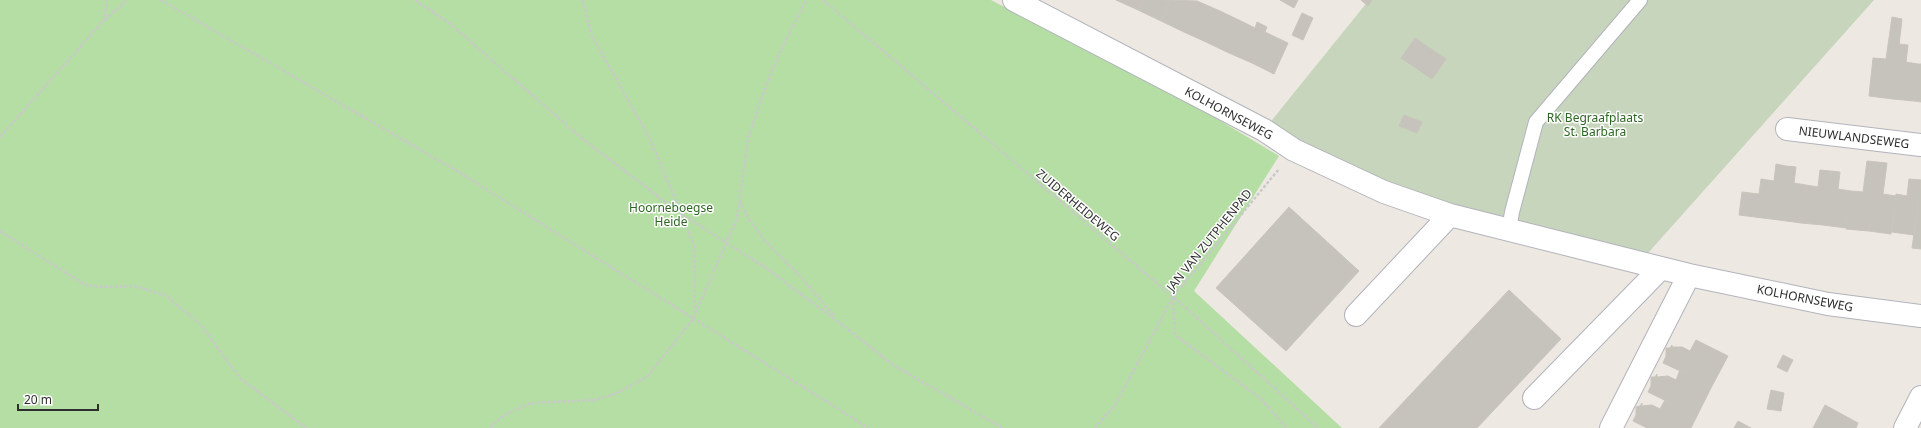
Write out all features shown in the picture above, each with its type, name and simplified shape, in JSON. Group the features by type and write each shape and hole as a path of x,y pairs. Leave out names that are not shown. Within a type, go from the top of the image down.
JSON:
{"street":[{"name":"KOLHORNSEWEG","path":"1014,0 1264,130 1294,150 1384,192 1450,215 1689,275 1828,304 1921,316"},
{"name":"NIEUWLANDSEWEG","path":"1787,128 1921,145"},
{"path":"1356,315 1450,215"},
{"path":"1534,398 1661,268"},
{"path":"1611,428 1689,275"},
{"path":"1905,428 1921,397"}],"lane":[{"path":"1509,230 1512,212 1536,122 1640,0"}],"path":[{"path":"104,20 107,0"},
{"path":"0,137 104,20 128,0"},
{"path":"161,0 458,170 692,319 869,428"},
{"path":"415,0 449,23 584,140 680,213 766,268 893,365 1002,428"},
{"path":"583,0 591,34 651,142 694,245 695,313"},
{"path":"490,428 504,415 530,403 594,400 615,394 647,377 692,319 737,218 748,139 778,56 806,0"},
{"name":"ZUIDERHEIDEWEG","path":"823,0 1173,297 1318,428"},
{"name":"JAN VAN ZUTPHENPAD","path":"1095,428 1115,405 1173,297 1294,150"},
{"path":"740,200 750,221 765,241 798,275 836,320"},
{"path":"0,231 86,285 104,287 134,286 165,295 200,324 240,378 306,428"},
{"path":"1173,297 1175,335 1260,398 1287,428"}],"green space":[{"name":"Hoorneboegse Heide","path":"0,0 991,0 1199,108 1279,156 1194,291 1342,428 0,428"},
{"name":"RK Begraafplaats St. Barbara","path":"1369,0 1874,0 1640,262 1384,192 1264,130"}],"building":[{"path":"1116,0 1143,0 1138,10"},
{"path":"1143,0 1170,0 1161,21 1138,10"},
{"path":"1170,0 1197,1 1184,32 1161,21"},
{"path":"1280,0 1298,0 1294,8"},
{"path":"1361,0 1372,0 1368,6"},
{"path":"1197,1 1220,11 1206,42 1184,32"},
{"path":"1220,11 1243,22 1229,53 1206,42"},
{"path":"1302,13 1313,18 1303,40 1292,35"},
{"path":"1892,17 1902,19 1893,99 1869,96 1873,58 1886,59"},
{"path":"1243,22 1255,28 1257,22 1267,27 1252,63 1229,53"},
{"path":"1265,32 1288,43 1274,74 1252,63"},
{"path":"1415,38 1446,59 1432,79 1401,58"},
{"path":"1899,44 1908,45 1906,62 1918,64 1914,101 1893,99"},
{"path":"1918,64 1921,64 1921,102 1914,101"},
{"path":"1404,115 1422,122 1417,133 1399,126"},
{"path":"1867,161 1877,162 1869,231 1846,229 1851,191 1863,192"},
{"path":"1877,162 1887,163 1883,194 1896,196 1891,234 1869,231"},
{"path":"1776,164 1786,166 1779,220 1739,215 1742,192 1759,194 1761,179 1774,181"},
{"path":"1786,166 1796,167 1794,183 1806,185 1801,223 1779,220"},
{"path":"1820,170 1830,171 1823,225 1801,223 1806,185 1818,187"},
{"path":"1830,171 1840,172 1838,189 1851,191 1846,228 1823,225"},
{"path":"1909,179 1921,180 1914,235 1892,232 1896,194 1907,196"},
{"path":"1921,180 1921,249 1912,248"},
{"path":"1289,207 1359,271 1286,351 1216,288"},
{"path":"1509,290 1561,339 1477,428 1379,428"},
{"path":"1696,340 1728,356 1712,386 1663,363 1666,356 1666,348 1670,348 1672,345 1672,347 1682,347 1690,351"},
{"path":"1783,355 1793,360 1787,372 1777,367"},
{"path":"1680,370 1712,386 1697,416 1648,392 1651,386 1651,377 1655,377 1657,374 1657,377 1668,376 1676,380"},
{"path":"1771,390 1784,393 1781,411 1767,409"},
{"path":"1665,400 1697,416 1691,428 1647,428 1633,421 1636,415 1636,407 1640,406 1642,403 1642,406 1652,405 1660,409"},
{"path":"1825,405 1858,423 1856,428 1813,428"},
{"path":"1738,421 1751,428 1734,428"}]}
